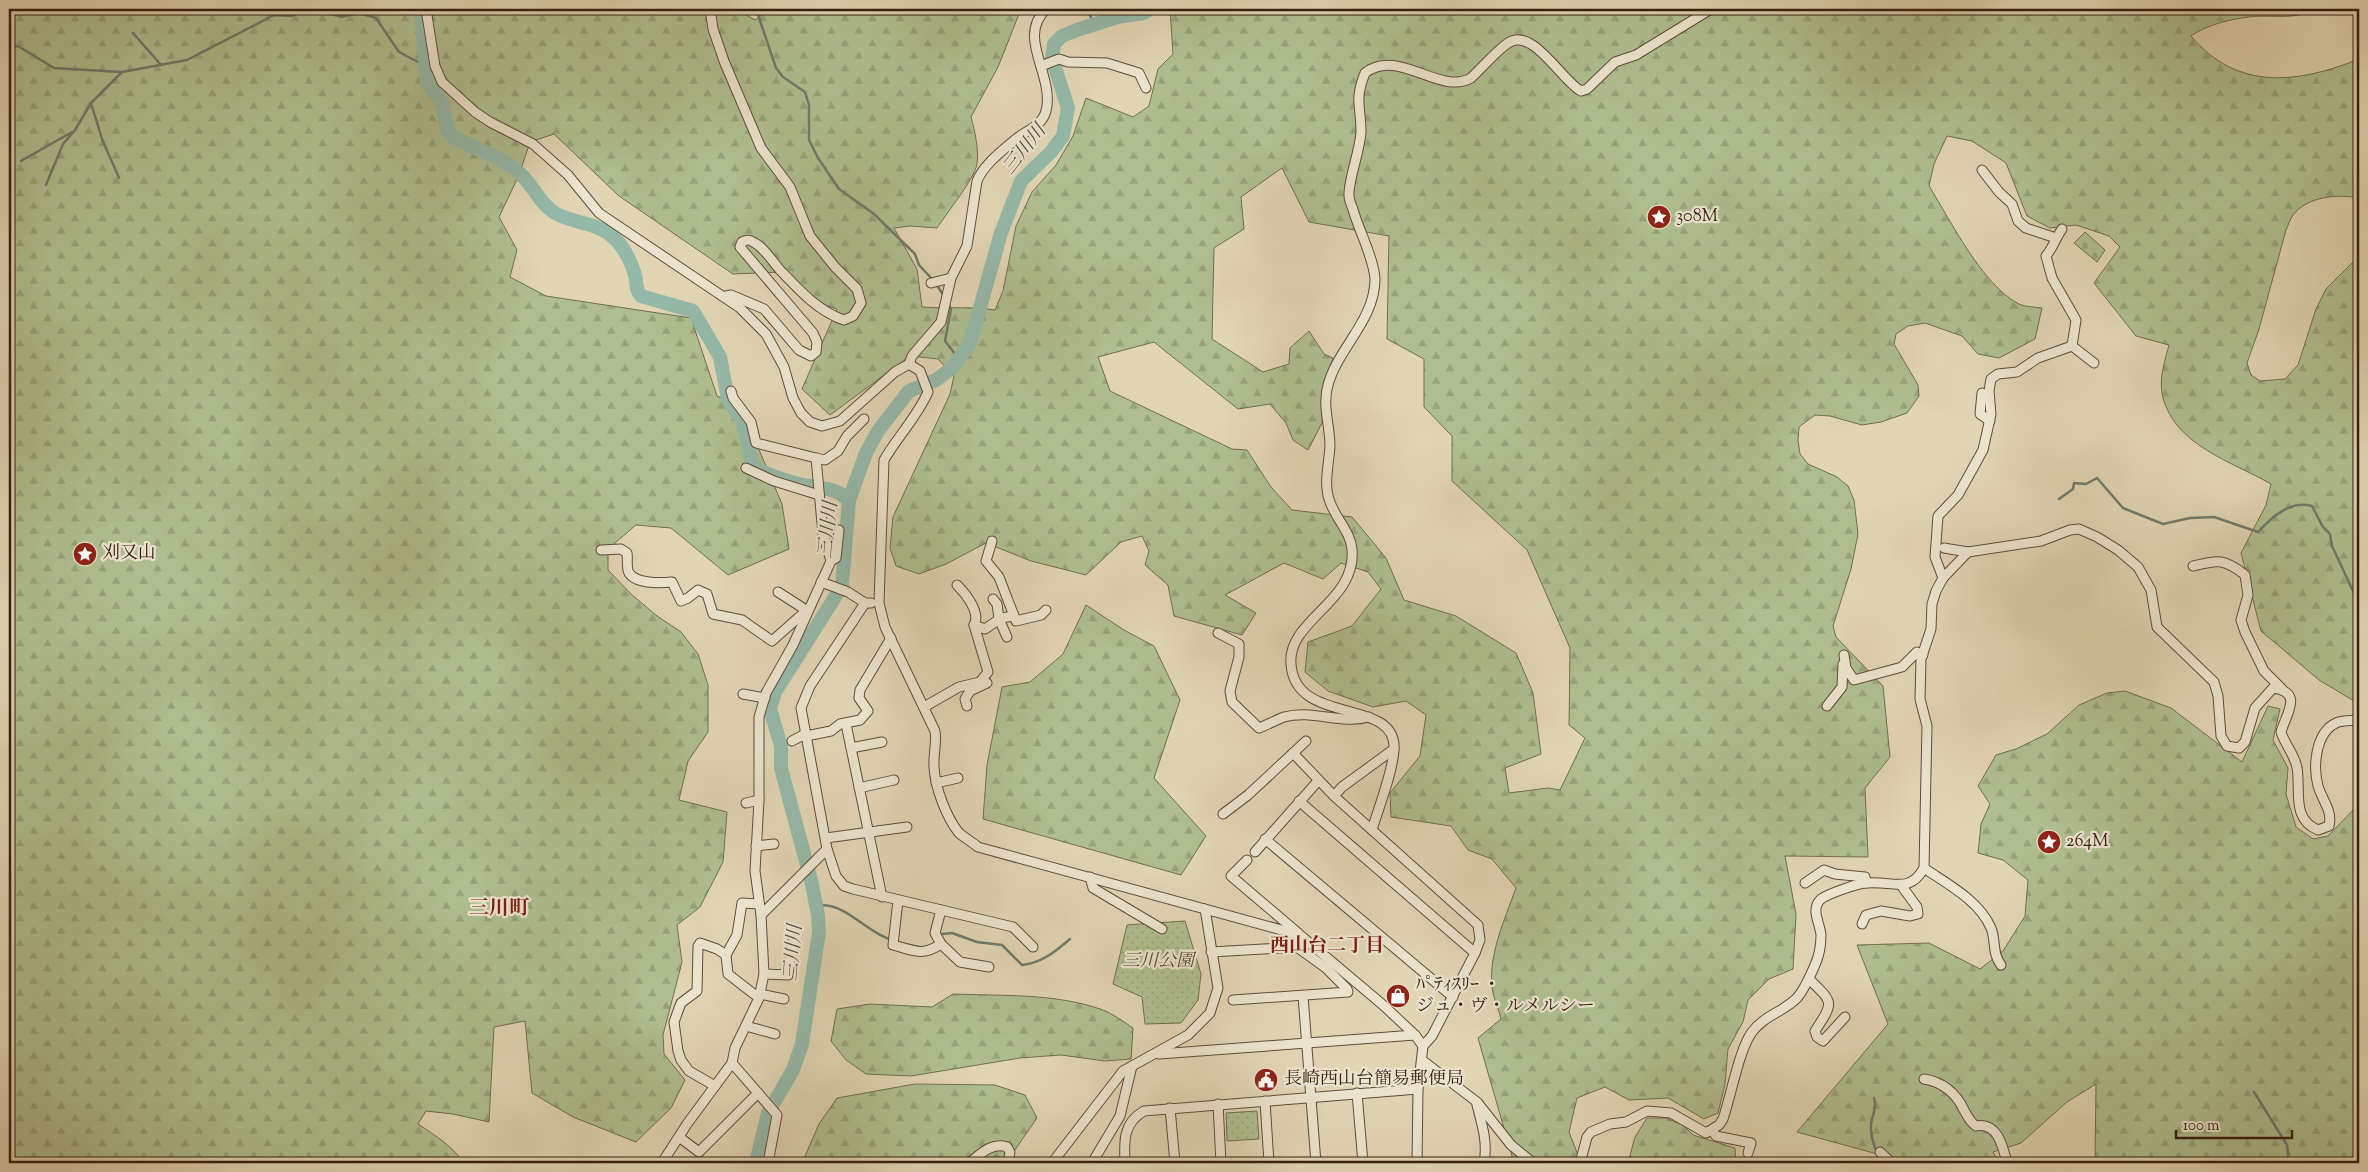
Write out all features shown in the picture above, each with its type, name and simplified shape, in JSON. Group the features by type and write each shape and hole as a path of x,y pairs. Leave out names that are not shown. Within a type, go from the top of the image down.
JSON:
{"street":[{"path":"158,9 172,9"},
{"path":"426,9 435,66 442,82 475,112 490,122 534,144 568,175 599,213 723,296 766,334 784,367 793,398 801,413 810,422 822,426 840,421 895,372 909,364 912,356 941,322 943,305 951,278 967,246 977,181 981,172 1017,138 1042,121 1045,113 1047,91 1044,65 1033,29 1036,18 1046,9"},
{"path":"710,9 713,29 724,62 761,148 790,187 810,236 835,267 858,289 861,303 854,316 844,320 827,313 804,294 763,250 753,242 746,240 742,242 740,247 813,334 817,342 816,352 811,356 799,350 764,310 731,295 723,296"},
{"path":"1372,830 1394,749 1393,739 1387,729 1369,717 1318,702 1302,693 1292,674 1290,662 1295,640 1327,607 1346,580 1352,551 1348,534 1330,503 1327,487 1330,444 1326,397 1333,374 1372,301 1375,280 1349,196 1361,132 1358,92 1365,73 1380,64 1399,66 1455,83 1465,82 1472,78 1509,42 1518,39 1528,42 1540,51 1571,86 1580,91 1587,89 1615,62 1636,55 1711,9"},
{"path":"1044,65 1059,59 1068,62 1107,63 1139,73 1146,88"},
{"path":"1982,170 1999,192 2012,204 2018,221 2026,228 2056,238"},
{"path":"2062,229 2056,238 2055,245 2046,256 2052,278 2076,320 2072,346"},
{"path":"935,281 951,278"},
{"path":"2072,346 2094,363"},
{"path":"1943,578 1935,557 1938,516 1958,495 1983,450 1990,421 1989,391 1994,375 2017,372 2038,358 2072,346"},
{"path":"909,364 920,371 928,392 922,407 894,443 884,460 879,603 885,627 924,707 937,742 934,764 936,783 949,816 959,832 978,847 1300,935"},
{"path":"732,391 733,398 751,422 756,443 825,460 838,451 844,439 864,419"},
{"path":"1982,394 1980,414 1990,421"},
{"path":"816,458 823,534 832,561"},
{"path":"746,468 756,474 819,494"},
{"path":"1944,548 1968,552 2041,541 2070,530 2079,529 2118,550 2138,568 2151,590 2158,627 2214,682 2218,696 2221,736 2228,746 2239,748 2245,742 2254,708 2273,688 2282,689"},
{"path":"662,1163 732,1063 735,1048 759,996 764,974 761,915 755,871 759,800 759,717 764,698 808,609 826,584 832,561 836,558 839,530"},
{"path":"992,541 986,562 999,578 1016,621 1041,615 1046,610"},
{"path":"602,550 621,549 627,553 628,569 632,576 649,583 672,582 681,601 698,590 702,590 707,594 713,614 742,620 772,641 808,609"},
{"path":"1580,1163 1587,1137 1591,1132 1610,1124 1626,1122 1647,1111 1671,1113 1701,1132 1712,1130 1724,1119 1751,1034 1764,1019 1797,997 1809,979 1820,947 1821,934 1816,914 1818,903 1828,894 1866,882 1901,885 1915,880 1924,868 1927,726 1920,699 1923,655 1931,629 1934,597 1943,578 1968,552"},
{"path":"2193,566 2212,562 2230,563 2245,575 2248,595 2241,620 2244,632 2264,671 2289,694 2292,702 2281,732 2297,768 2298,805 2310,827 2318,830 2329,826 2332,818 2318,786 2316,756 2324,734 2337,722 2359,720"},
{"path":"826,584 848,592 865,603 879,603"},
{"path":"957,585 963,591 977,614 974,625 989,681 976,690 970,691 966,699 967,706"},
{"path":"778,592 808,609"},
{"path":"993,599 997,604 999,620 1007,636"},
{"path":"865,603 803,700 801,708 827,849 836,876 844,886 882,897 1013,927 1034,947"},
{"path":"974,625 985,629 999,620 1014,616"},
{"path":"1218,633 1239,644 1239,657 1230,690 1232,702 1259,728 1285,717 1302,715 1356,720 1369,717"},
{"path":"792,741 806,735 830,731 840,724 860,720 868,711 859,698 860,690 891,638"},
{"path":"1827,706 1842,687 1841,665 1844,659 1851,678 1859,679 1902,667 1917,652 1923,655"},
{"path":"924,707 942,695 960,687 980,682 988,672"},
{"path":"743,694 764,698"},
{"path":"846,724 882,897"},
{"path":"1223,814 1248,795 1306,741"},
{"path":"851,748 882,742"},
{"path":"1334,796 1342,787 1394,749"},
{"path":"1293,754 1334,796 1478,925 1480,940 1476,953 1432,1036 1423,1046 1418,1089 1417,1163"},
{"path":"936,783 958,778"},
{"path":"859,788 894,780"},
{"path":"1254,852 1318,781"},
{"path":"746,803 759,800"},
{"path":"1299,801 1476,953"},
{"path":"826,838 907,827"},
{"path":"1265,839 1453,997"},
{"path":"756,846 774,844"},
{"path":"761,915 827,849"},
{"path":"1247,860 1231,876 1415,1035 1423,1046"},
{"path":"1924,868 1974,904 1991,928 1996,958 2001,965"},
{"path":"1805,883 1824,870 1834,874 1865,877 1866,882"},
{"path":"1090,877 1093,888 1162,929"},
{"path":"1862,924 1866,915 1881,911 1910,916 1918,914 1917,907 1901,885"},
{"path":"898,900 893,940 924,952 930,952 938,939 941,910"},
{"path":"759,904 742,903 737,935 726,955 728,974 759,996 784,999"},
{"path":"1052,1163 1123,1071 1188,1035 1210,1013 1218,988 1205,909"},
{"path":"938,939 960,962 989,967"},
{"path":"764,974 788,975 793,941"},
{"path":"715,1086 685,1067 678,1051 674,1022 681,1003 697,991 698,946 700,943 726,955"},
{"path":"1212,952 1297,947 1326,968 1348,992 1233,1000"},
{"path":"1809,979 1827,996 1830,1002 1826,1014 1815,1031 1817,1037 1823,1041 1844,1017"},
{"path":"1303,996 1316,1163"},
{"path":"746,1026 775,1034"},
{"path":"1154,1054 1415,1035"},
{"path":"1422,1060 1477,1102 1511,1144 1532,1163"},
{"path":"732,1063 777,1115 768,1163"},
{"path":"1092,1163 1120,1116 1132,1066"},
{"path":"1924,1080 1945,1086 1961,1104 1970,1122 1976,1126 1983,1125 1994,1130 2008,1163"},
{"path":"1125,1163 1124,1139 1130,1124 1144,1111 1418,1089"},
{"path":"1356,1093 1362,1163"},
{"path":"679,1137 699,1152 761,1096"},
{"path":"1265,1101 1269,1163"},
{"path":"1477,1102 1485,1134 1486,1152 1484,1163"},
{"path":"1218,1104 1221,1163"},
{"path":"1170,1108 1174,1163"},
{"path":"1120,1116 1130,1124"},
{"path":"1712,1130 1716,1136 1751,1143 1748,1153"},
{"path":"969,1163 991,1147 1000,1144 1007,1146 1010,1152 1008,1163"},
{"path":"1880,1152 1892,1163"}],"green space":[{"path":"9,9 736,9 755,20 769,9 1021,9 998,67 971,117 975,135 977,164 971,178 937,228 910,226 894,228 917,269 922,307 995,310 1003,291 1016,226 1032,192 1056,165 1073,136 1086,98 1133,117 1149,106 1158,69 1173,54 1170,9 2314,9 2307,13 2291,16 2257,16 2234,19 2211,26 2191,36 2209,54 2229,67 2249,74 2270,78 2314,73 2359,59 2359,198 2342,196 2315,200 2299,209 2293,215 2286,230 2259,329 2247,363 2251,375 2260,381 2285,379 2298,365 2316,309 2326,289 2352,263 2359,262 2359,704 2319,680 2261,631 2241,553 2266,505 2271,484 2224,460 2193,441 2180,429 2170,415 2163,398 2161,385 2169,345 2136,336 2094,283 2120,247 2109,236 2076,225 2050,228 2027,216 2006,163 1972,141 1947,136 1934,164 1929,186 1968,251 1992,282 2005,295 2019,304 2042,308 2035,339 1999,358 1978,354 1962,336 1925,323 1908,326 1896,334 1894,344 1918,385 1919,396 1907,413 1881,422 1862,425 1830,416 1815,415 1799,427 1800,454 1808,464 1837,477 1848,486 1854,500 1858,534 1851,569 1833,626 1836,637 1883,686 1890,757 1865,788 1868,857 1785,856 1796,914 1793,969 1769,979 1748,1000 1743,1022 1728,1049 1725,1084 1718,1113 1704,1119 1668,1098 1629,1100 1605,1087 1577,1098 1569,1132 1581,1163 1514,1163 1478,1038 1501,1019 1493,993 1492,967 1498,939 1516,888 1492,859 1468,850 1451,826 1391,817 1390,793 1420,756 1426,715 1406,701 1373,707 1328,691 1305,672 1308,642 1352,626 1381,589 1368,572 1341,563 1323,579 1284,563 1225,595 1256,613 1242,635 1174,616 1168,585 1145,565 1149,551 1142,536 1121,542 1086,575 1031,561 986,543 946,564 919,574 896,566 890,548 893,517 950,394 954,376 938,359 910,356 830,415 802,389 837,309 800,297 783,272 733,274 619,196 554,134 530,142 519,175 499,217 517,250 510,277 546,296 691,318 717,396 741,407 782,504 789,549 728,575 671,528 636,525 608,549 608,570 631,594 657,616 681,632 698,654 708,685 708,732 688,761 679,800 727,812 723,862 700,907 677,925 682,962 663,1035 664,1054 685,1080 671,1108 636,1142 573,1117 532,1093 525,1021 494,1027 489,1122 453,1114 426,1111 418,1124 448,1146 464,1163 9,1163","holes":["1282,168 1309,222 1389,236 1387,339 1424,359 1424,407 1452,436 1452,481 1527,550 1570,648 1569,725 1585,738 1560,790 1548,788 1509,793 1505,768 1541,754 1533,693 1516,653 1456,616 1404,600 1386,558 1352,517 1292,510 1271,487 1247,450 1232,449 1110,391 1098,357 1154,342 1238,409 1270,404 1286,423 1293,440 1308,450 1322,423 1323,388 1333,358 1324,354 1309,331 1290,348 1289,364 1263,372 1212,339 1214,248 1244,229 1241,197"]},
{"path":"2085,232 2105,250 2097,262 2074,243"},
{"path":"1086,605 1124,630 1154,646 1180,700 1154,778 1206,836 1181,875 983,819 987,765 1002,687 1030,682 1063,654"},
{"path":"2125,691 2171,708 2242,762 2268,706 2280,709 2273,740 2288,768 2286,794 2296,827 2313,839 2328,836 2359,804 2359,1163 2095,1163 2096,1084 2067,1102 2021,1143 1993,1152 1999,1163 1910,1163 1797,1132 1888,1024 1857,945 1929,943 1980,969 2003,951 2025,916 2028,880 2003,860 1978,853 1981,824 1990,804 1978,786 1996,755 2016,749 2047,734 2079,705 2107,693"},
{"name":"三川公園","path":"1185,921 1201,974 1198,1000 1181,1023 1145,1024 1142,997 1113,984 1127,925"},
{"path":"953,994 1048,998 1103,1010 1133,1028 1131,1059 1105,1061 1061,1055 1020,1058 911,1076 866,1074 846,1060 831,1041 837,1009 870,1004 932,1007"},
{"path":"915,1084 995,1085 1025,1095 1037,1118 1006,1163 802,1163 819,1124 837,1098"},
{"path":"1257,1111 1259,1139 1227,1141 1226,1113"},
{"path":"1647,1118 1666,1118 1683,1125 1693,1135 1735,1148 1736,1163 1628,1163 1635,1137"}],"waterway":[{"path":"46,185 63,144 75,130 91,103 122,72 187,60 274,15 292,16 305,9"},
{"path":"316,9 341,17 359,13 376,18 399,52 424,65"},
{"path":"421,9 427,83 441,100 448,132 453,137 510,166 527,181 544,204 555,213 603,230 610,235 620,244 628,257 635,275 636,286 641,296 693,311 720,357 728,399 743,422 752,465 790,482 833,490 849,500"},
{"path":"756,9 776,68 783,77 805,92 809,105 809,140 818,158 839,189 874,214 915,254 919,265 933,280"},
{"path":"1087,9 1094,24"},
{"name":"三川川","path":"756,1163 768,1113 793,1070 802,1044 819,932 818,915 811,880 781,768 781,746 770,709 775,692 842,586 849,500 866,453 878,431 909,391 936,380 952,368 970,343 1001,233 1021,181 1051,152 1063,136 1068,108 1052,58 1054,44 1062,36 1077,30 1117,17 1144,13 1150,9"},
{"path":"133,33 161,65"},
{"path":"9,47 18,46 54,68 121,72"},
{"path":"91,103 102,139 119,178"},
{"path":"21,161 72,132"},
{"path":"936,284 944,296"},
{"path":"948,303 951,309 945,341 959,359"},
{"path":"2059,499 2073,489 2074,483 2086,484 2097,478 2123,508 2163,524 2190,518 2214,517 2258,532 2282,511 2296,505 2312,506 2323,527 2330,534 2332,546 2359,604"},
{"path":"816,906 826,905 845,912 873,931 892,940"},
{"path":"939,936 952,933 977,942 1002,945 1022,965 1042,959 1070,939"},
{"path":"897,942 918,947"},
{"path":"2254,1092 2287,1145 2289,1163"},
{"path":"1874,1098 1875,1107 1871,1130 1877,1152"}],"place":[{"name":"308M","path":"1659,217"},
{"name":"刈又山","path":"85,554"},
{"name":"264M","path":"2049,842"},
{"name":"ﾊﾟﾃｨｽﾘｰ ・ ジュ・ヴ・ルメルシー","path":"1398,996"},
{"name":"長崎西山台簡易郵便局","path":"1266,1080"}],"district":[{"name":"三川町","path":"499,909"},
{"name":"西山台二丁目","path":"1327,946"}]}
